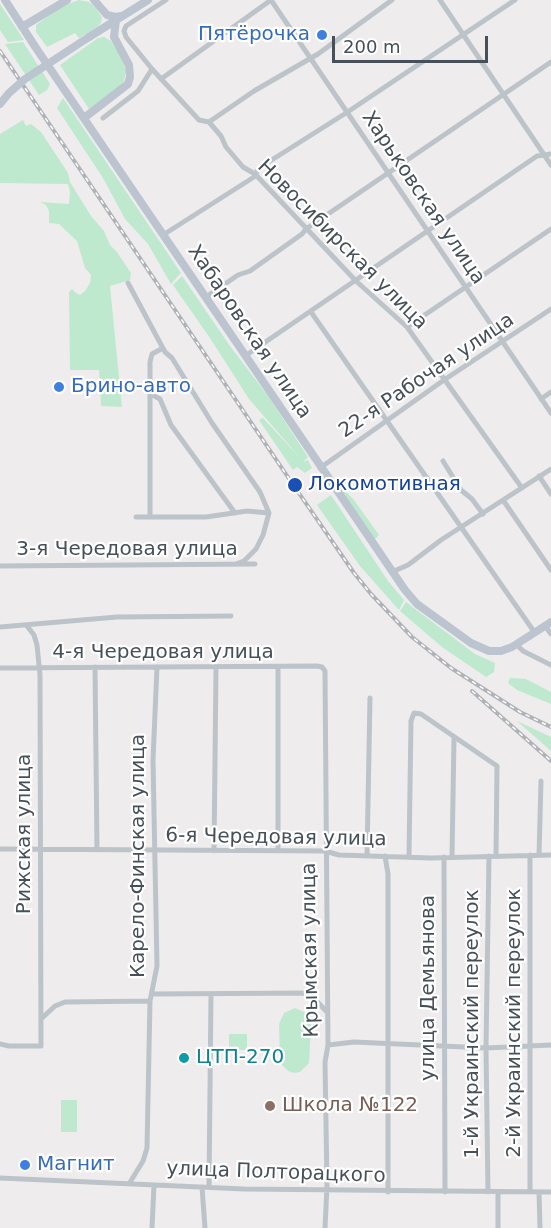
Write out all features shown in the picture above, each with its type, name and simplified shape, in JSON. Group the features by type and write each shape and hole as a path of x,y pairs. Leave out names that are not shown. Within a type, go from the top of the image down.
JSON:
{"main road":[{"name":"Хабаровская улица","path":"5,0 391,573 417,604 471,643 495,651 507,650 517,645"},
{"path":"22,27 67,0"},
{"path":"94,0 104,12 119,18"},
{"path":"0,104 25,79 148,0"},
{"path":"103,28 104,12"},
{"path":"114,37 119,18"},
{"path":"84,118 128,84 130,77 129,65 114,37 106,34 91,36"},
{"path":"517,645 548,624"}],"street":[{"name":"Новосибирская улица","path":"166,0 126,26 124,31 126,37 152,69 200,120 209,122 243,167 255,174 356,282 408,327 522,488"},
{"path":"161,79 271,0"},
{"name":"Харьковская улица","path":"271,0 551,413"},
{"path":"209,122 254,91 318,54 392,0"},
{"path":"440,0 551,165"},
{"path":"163,235 254,177 259,168 515,0"},
{"path":"206,297 238,275 250,272 306,229 551,62"},
{"path":"103,118 138,92 152,69"},
{"path":"245,356 543,154 551,153"},
{"path":"408,327 551,229"},
{"path":"128,283 163,348 172,358 212,423 260,492 269,513 266,529 256,549 244,561 236,564"},
{"name":"22-я Рабочая улица","path":"320,468 444,380 551,309"},
{"path":"311,312 535,633"},
{"path":"150,517 150,362 152,354 163,348"},
{"path":"541,399 551,392"},
{"path":"149,393 160,399 171,425 235,513"},
{"path":"443,461 460,490 472,499 483,514"},
{"path":"391,573 408,565 551,469"},
{"path":"539,476 551,494"},
{"path":"503,501 551,570"},
{"path":"136,517 206,517 256,511 269,513"},
{"name":"3-я Чередовая улица","path":"0,566 255,564"},
{"path":"0,627 117,617 231,616"},
{"path":"548,624 551,634"},
{"name":"Рижская улица","path":"0,1044 16,1047 41,1046 38,669 37,645 34,635 27,626"},
{"path":"517,645 523,651 551,665"},
{"name":"Карело-Финская улица","path":"129,1184 143,1161 147,1148 150,1001 157,966 153,760 157,666"},
{"name":"4-я Чередовая улица","path":"0,668 317,666 322,667 324,671"},
{"path":"95,667 97,850"},
{"path":"278,667 278,851"},
{"path":"213,851 216,668"},
{"name":"Крымская улица","path":"324,671 328,1045 325,1062 325,1228"},
{"path":"367,856 370,698"},
{"path":"409,856 411,721 414,713 421,714 454,738 452,856"},
{"name":"1-й Украинский переулок","path":"454,738 498,766 492,856 486,1048 488,1192"},
{"path":"539,855 541,781"},
{"name":"6-я Чередовая улица","path":"0,849 326,851 339,855 444,857 551,855"},
{"name":"2-й Украинский переулок","path":"530,855 530,1192"},
{"path":"385,856 388,874 388,1192"},
{"name":"улица Демьянова","path":"444,857 445,1192"},
{"path":"152,994 309,993 327,1012"},
{"path":"209,1187 211,994"},
{"path":"40,1020 55,1006 65,1002 150,1001"},
{"path":"328,1045 354,1042 444,1048 486,1048 551,1045"},
{"name":"улица Полторацкого","path":"0,1179 326,1191 551,1192"},
{"path":"152,1228 154,1185"},
{"path":"202,1187 205,1228"},
{"path":"498,1192 498,1228"},
{"path":"539,1192 540,1228"}],"green space":[{"path":"79,0 89,2 95,7 102,17 101,23 79,38 75,33 47,47 36,32 36,25 60,7"},
{"path":"0,4 24,40 8,42 0,30"},
{"path":"104,37 111,41 122,58 126,71 124,81 118,89 89,109 60,65 98,38"},
{"path":"23,42 50,84 47,90 39,95 5,44"},
{"path":"63,98 181,273 171,284 148,244 125,219 103,178 57,108"},
{"path":"23,120 26,126 31,124 41,132 68,173 70,182 91,216 104,231 110,245 131,273 130,280 110,286 122,407 101,406 99,370 70,370 69,292 72,289 80,295 90,283 91,275 85,268 77,241 59,224 49,223 49,211 46,205 40,202 69,204 68,184 0,183 0,134"},
{"path":"182,276 268,396 308,457 303,462 308,460 312,468 305,473 297,467 293,470 259,420 263,418 302,460 249,399 173,285"},
{"path":"340,485 354,500 379,535 373,541 336,487"},
{"path":"331,495 388,581 404,600 399,610 360,566 317,505"},
{"path":"406,602 475,654 495,663 494,672 486,677 442,647 400,611"},
{"path":"510,678 526,679 551,692 551,704 517,690 508,683"},
{"path":"517,721 551,737 551,751"},
{"path":"295,1008 306,1013 311,1024 309,1063 300,1072 294,1073 288,1071 280,1063 279,1024 284,1013"},
{"path":"229,1034 247,1034 247,1050 229,1050"},
{"path":"61,1100 77,1100 77,1132 61,1132"}],"railway":[{"path":"0,51 294,486 371,594 412,637 451,668 520,712 551,727"},
{"path":"472,691 551,761"}],"place":[{"name":"Пятёрочка","path":"322,35"},
{"name":"Брино-авто","path":"59,387"},
{"name":"Локомотивная","path":"295,485"},
{"name":"ЦТП-270","path":"184,1058"},
{"name":"Школа №122","path":"270,1106"},
{"name":"Магнит","path":"25,1165"}]}
